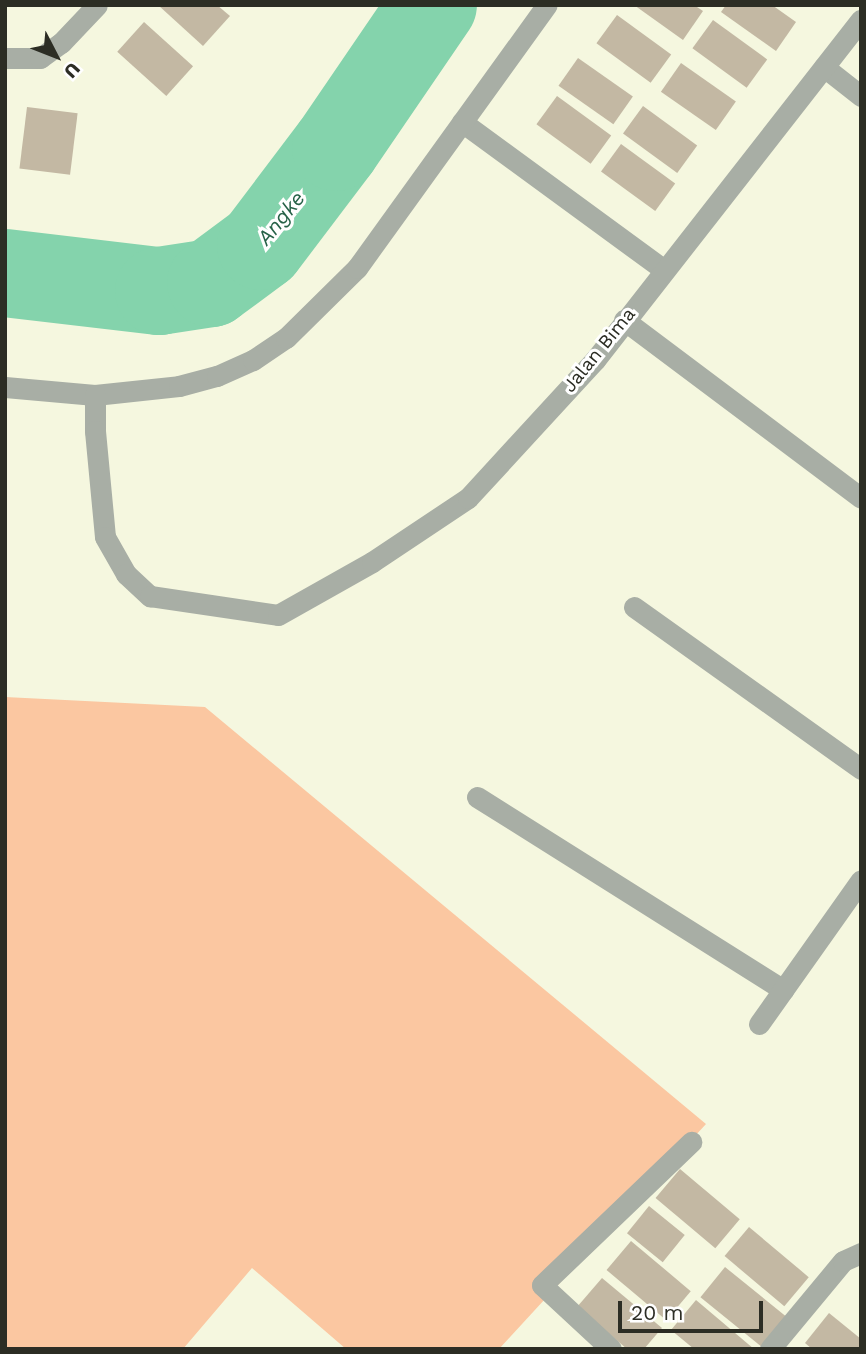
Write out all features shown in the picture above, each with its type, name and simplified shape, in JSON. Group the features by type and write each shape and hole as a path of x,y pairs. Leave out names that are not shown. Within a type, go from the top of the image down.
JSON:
{"street":[{"path":"5,58 40,58 61,43 97,5"},
{"path":"5,387 94,395 180,386 217,376 253,360 286,338 357,268 547,5"},
{"name":"Jalan Bima","path":"94,395 105,537 127,574 150,596 278,615 373,562 468,498 595,360 861,20"},
{"path":"824,67 861,96"},
{"path":"461,122 664,270"},
{"path":"624,320 861,498"},
{"path":"634,607 861,769"},
{"path":"477,797 783,990"},
{"path":"759,1024 861,880"},
{"path":"611,1349 542,1285 691,1142"},
{"path":"770,1349 843,1261 861,1253"}],"shaded area":[{"path":"5,697 205,707 706,1124 499,1349 346,1349 252,1268 183,1349 5,1349"}],"building":[{"path":"158,5 217,5 230,16 203,46"},
{"path":"634,5 694,5 703,11 683,40"},
{"path":"726,5 772,5 796,22 776,51 721,12"},
{"path":"617,15 671,54 651,83 596,43"},
{"path":"713,20 767,59 747,88 692,48"},
{"path":"144,22 193,66 166,96 117,52"},
{"path":"578,58 633,96 613,124 558,86"},
{"path":"681,63 736,101 716,130 661,92"},
{"path":"557,96 611,135 591,164 536,124"},
{"path":"643,106 697,145 677,173 623,134"},
{"path":"27,107 78,113 70,175 19,169"},
{"path":"621,144 675,183 655,211 601,172"},
{"path":"680,1169 740,1219 715,1248 656,1198"},
{"path":"649,1206 685,1235 663,1262 627,1233"},
{"path":"749,1227 809,1277 784,1306 725,1256"},
{"path":"631,1241 691,1291 666,1320 607,1270"},
{"path":"725,1267 786,1317 762,1347 700,1297"},
{"path":"602,1278 662,1328 644,1349 627,1349 577,1307"},
{"path":"696,1300 754,1349 694,1349 671,1330"},
{"path":"829,1313 861,1339 861,1349 812,1349 805,1343"}],"waterway":[{"name":"Angke","path":"5,273 159,291 211,283 261,246 336,147 433,5"}]}
